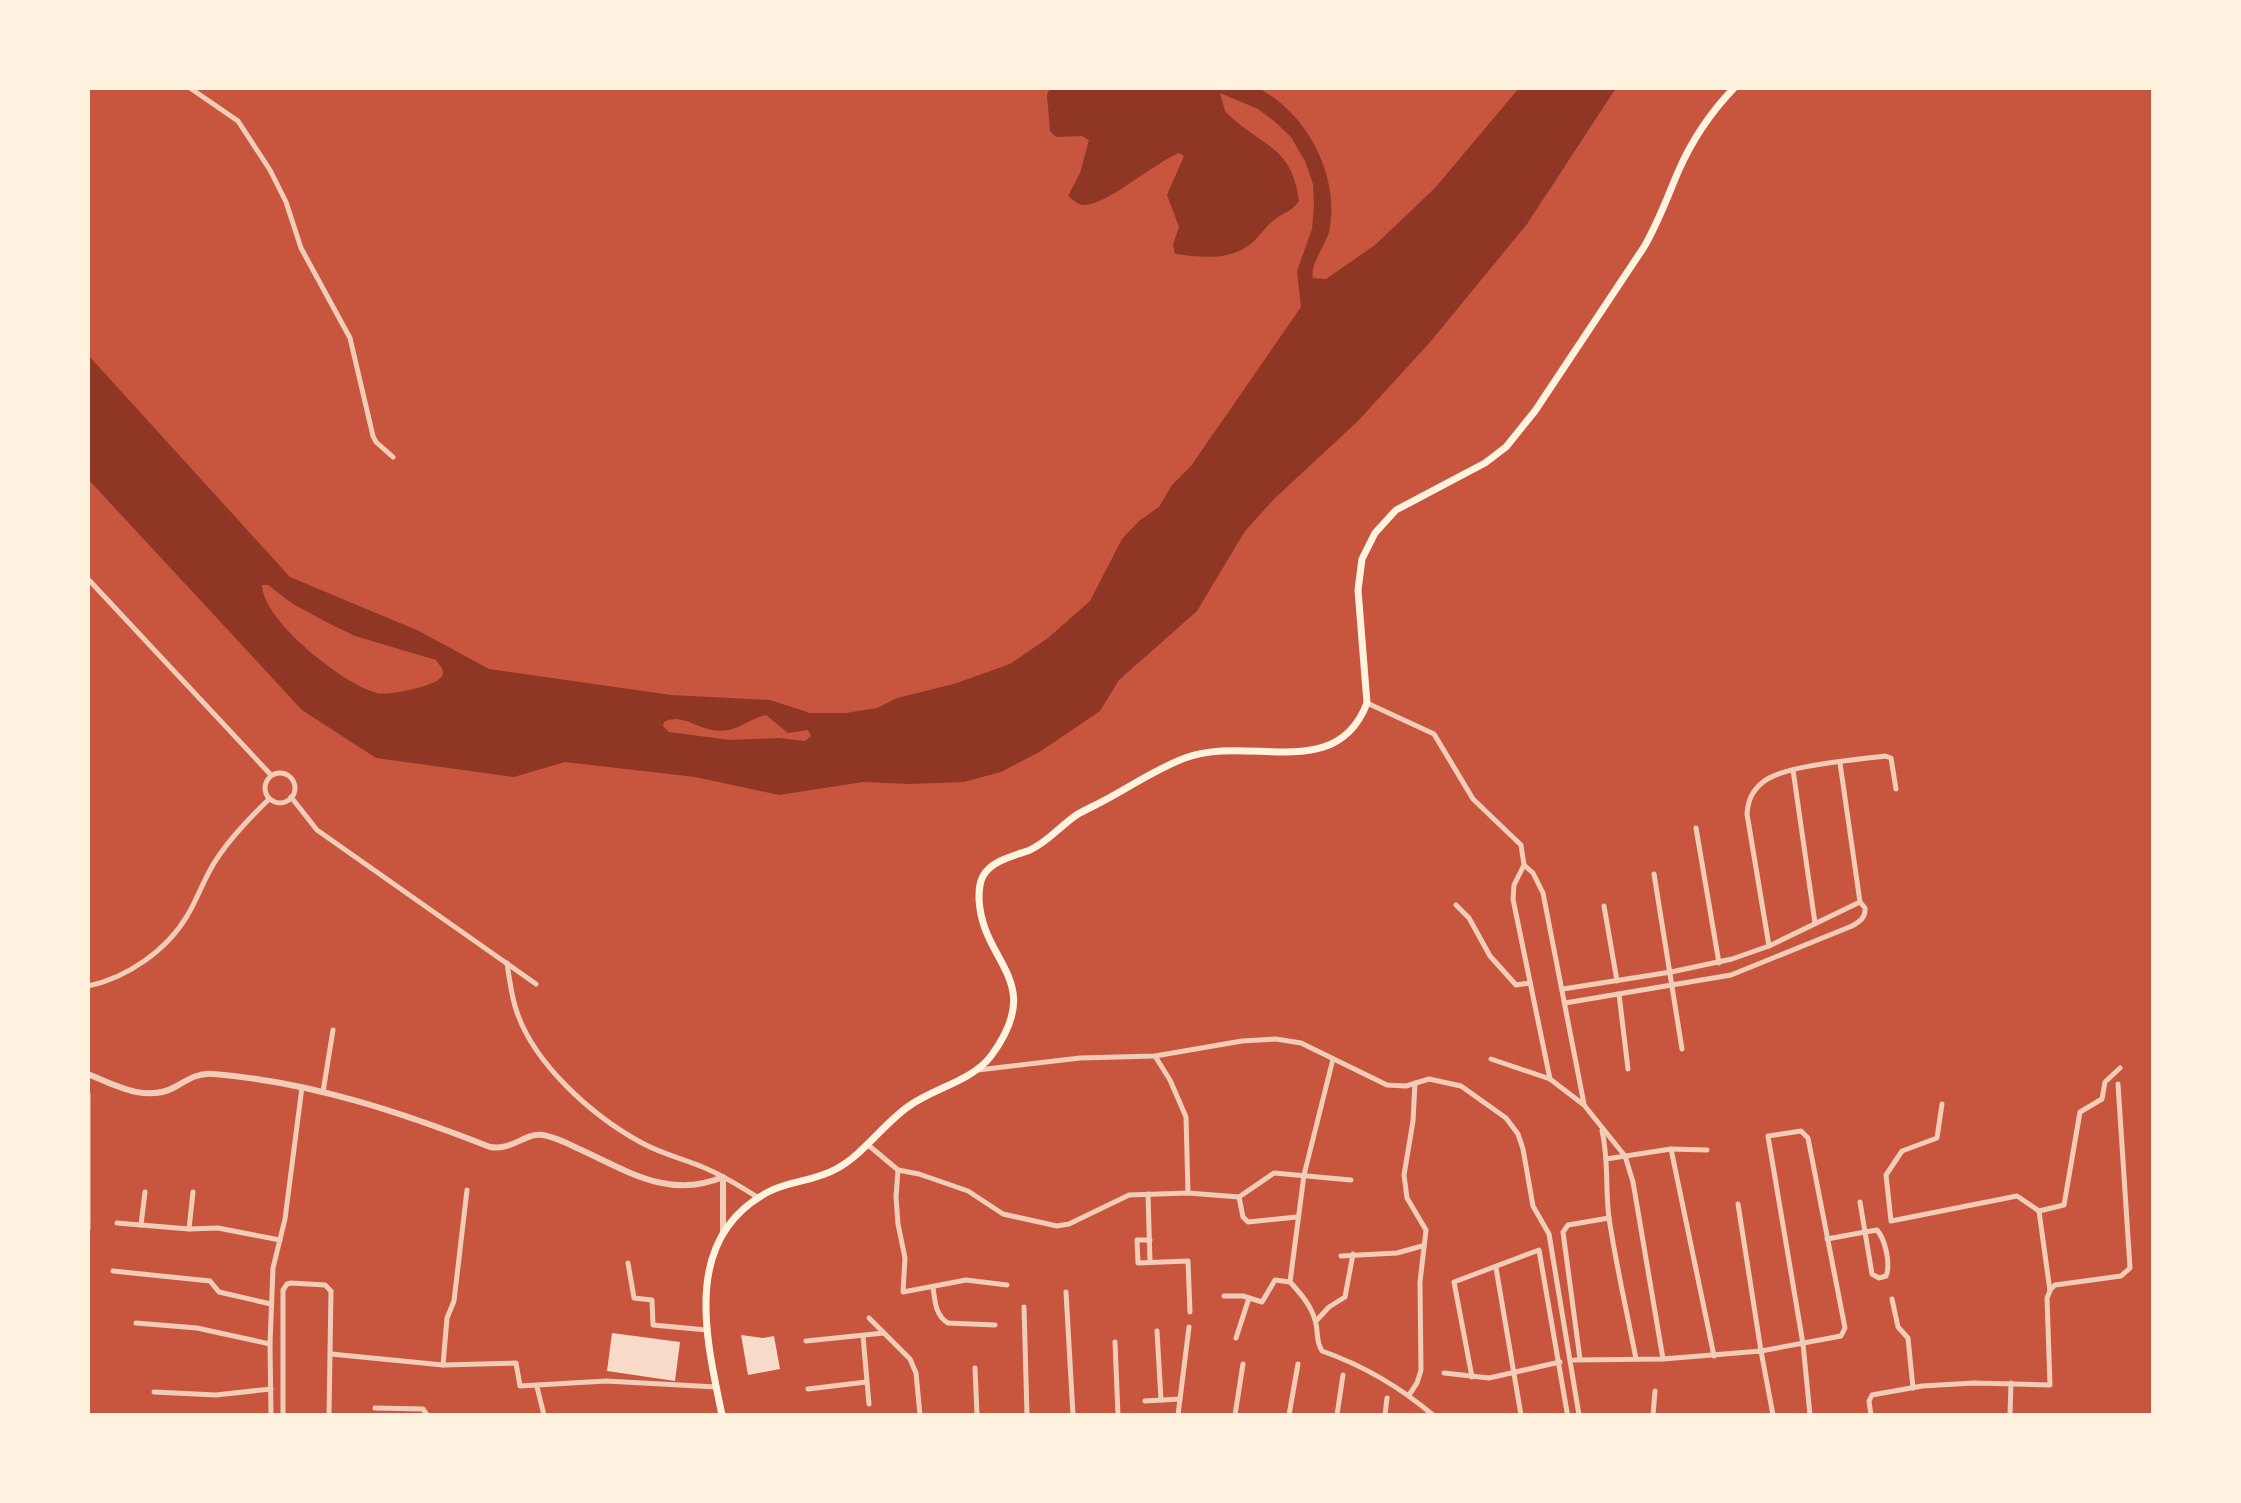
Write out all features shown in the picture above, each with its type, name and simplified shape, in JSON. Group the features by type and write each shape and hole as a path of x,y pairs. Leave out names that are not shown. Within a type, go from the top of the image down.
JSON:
{"main road":[{"path":"722,1415 707,1330 707,1275 712,1254 723,1234 746,1207 759,1198 782,1186 839,1168 909,1105 977,1070 997,1048 1006,1031 1013,1006 1010,978 986,931 980,906 979,887 988,869 1038,846 1078,814 1185,758 1226,749 1290,752 1330,747 1343,740 1356,726 1367,703 1358,590 1362,559 1371,540 1396,510 1496,456 1523,428 1644,247 1658,223 1686,156 1714,110 1734,88"}],"street":[{"path":"190,88 245,129 283,195 301,248 350,338 373,436 393,457"},
{"path":"88,579 271,775"},
{"path":"1367,703 1434,734 1473,799 1521,845 1524,865 1514,885 1513,899 1550,1079"},
{"path":"1769,946 1747,814 1754,791 1765,780 1793,770 1888,756 1893,765 1896,789"},
{"path":"1565,1003 1740,972 1852,926 1866,914 1864,904 1860,902 1840,763"},
{"path":"1793,770 1815,923"},
{"path":"282,773 293,782 294,790 285,802 269,799 265,786 271,775 282,773"},
{"path":"291,797 317,830 536,984"},
{"path":"88,986 116,977 159,950 188,915 215,861 235,833 269,799"},
{"path":"1696,828 1719,963"},
{"path":"1524,865 1533,873 1543,893 1584,1105"},
{"path":"1654,874 1682,1049"},
{"path":"1563,989 1719,963 1769,946 1860,902"},
{"path":"1456,905 1469,918 1490,956 1516,985 1530,983"},
{"path":"1604,906 1617,981"},
{"path":"507,963 515,1007 528,1035 577,1097 643,1144 723,1177 759,1198"},
{"path":"1619,994 1628,1069"},
{"path":"323,1092 333,1030"},
{"path":"977,1070 1080,1058 1155,1056 1242,1041 1276,1039 1301,1043 1387,1085 1406,1086 1429,1079 1461,1086 1506,1118 1518,1134 1533,1206 1549,1234 1579,1415"},
{"path":"1155,1056 1170,1080 1186,1117 1188,1193"},
{"path":"1290,1282 1304,1175 1333,1059"},
{"path":"1491,1059 1550,1079 1584,1105 1625,1156 1633,1182 1663,1359"},
{"path":"1942,1104 1937,1138 1902,1151 1886,1175 1891,1221 2017,1196 2039,1211 2064,1205 2080,1112 2102,1099 2105,1082 2120,1068"},
{"path":"88,1074 145,1094 173,1089 195,1076 211,1073 302,1087 387,1109 490,1147 505,1149 543,1135 566,1142 634,1177 681,1186 704,1185 723,1177"},
{"path":"1409,1395 1421,1370 1420,1282 1426,1230 1407,1198 1404,1175 1413,1121 1415,1082"},
{"path":"1871,1415 1869,1401 1872,1395 1913,1388 2011,1383 2050,1385 2047,1298 2050,1291 2055,1285 2121,1276 2130,1268 2118,1084"},
{"path":"271,1415 273,1268 280,1240 302,1087"},
{"path":"88,1094 88,1228"},
{"path":"1601,1127 1606,1149 1609,1218 1636,1359"},
{"path":"1609,1218 1568,1225 1563,1232 1577,1359 1714,1356 1761,1351 1803,1344 1841,1336 1844,1333 1808,1138 1801,1131 1768,1136 1803,1344 1810,1415"},
{"path":"866,1144 898,1170 968,1191 1003,1214 1057,1226 1069,1224 1129,1195 1188,1193 1239,1197 1270,1174 1351,1180"},
{"path":"1606,1159 1671,1149 1707,1150"},
{"path":"1671,1149 1714,1356"},
{"path":"898,1170 898,1224 905,1258 903,1292 966,1280 1007,1285"},
{"path":"723,1177 723,1234"},
{"path":"443,1365 447,1318 454,1301 467,1190"},
{"path":"141,1225 145,1192"},
{"path":"189,1229 193,1192"},
{"path":"1148,1194 1150,1261"},
{"path":"1239,1197 1243,1217 1248,1222 1297,1217"},
{"path":"1827,1239 1865,1232 1877,1230 1881,1234 1888,1274 1882,1278 1872,1274 1865,1232 1860,1202"},
{"path":"1738,1204 1773,1415"},
{"path":"2039,1211 2050,1291"},
{"path":"117,1223 189,1229 218,1228 280,1240"},
{"path":"1150,1240 1137,1240 1138,1263 1188,1261 1190,1312"},
{"path":"1341,1256 1397,1253 1423,1246"},
{"path":"1472,1377 1454,1282 1539,1250 1567,1412"},
{"path":"1316,1321 1329,1307 1345,1297 1353,1254"},
{"path":"628,1263 634,1298 652,1300 653,1325 707,1330"},
{"path":"1496,1268 1521,1415"},
{"path":"113,1271 210,1281 219,1292 271,1304"},
{"path":"1224,1296 1262,1302 1275,1280 1290,1282 1308,1304 1316,1321 1316,1338 1322,1351 1345,1359 1409,1395 1433,1415"},
{"path":"283,1415 283,1290 287,1284 325,1285 330,1289 329,1415"},
{"path":"933,1287 941,1319 948,1323 995,1325"},
{"path":"1066,1292 1073,1415"},
{"path":"1236,1338 1249,1298"},
{"path":"1892,1299 1898,1327 1908,1338 1913,1388"},
{"path":"1024,1307 1027,1415"},
{"path":"869,1318 914,1366 920,1415"},
{"path":"136,1323 197,1328 270,1344"},
{"path":"1178,1415 1189,1327"},
{"path":"1157,1331 1161,1400"},
{"path":"806,1341 884,1333"},
{"path":"863,1336 869,1404"},
{"path":"1115,1342 1118,1415"},
{"path":"331,1354 443,1365 516,1363 520,1386 606,1381 716,1387"},
{"path":"1444,1373 1489,1378 1560,1362"},
{"path":"1235,1415 1243,1364"},
{"path":"1289,1415 1298,1364"},
{"path":"975,1368 977,1415"},
{"path":"1337,1415 1343,1375"},
{"path":"808,1389 866,1382"},
{"path":"2010,1415 2011,1383"},
{"path":"537,1387 544,1415"},
{"path":"154,1392 216,1395 271,1389"},
{"path":"1653,1415 1655,1391"},
{"path":"1385,1415 1387,1398"},
{"path":"1145,1401 1181,1399"},
{"path":"375,1408 423,1409 427,1415"}],"shaded area":[{"path":"1050,88 1258,88 1276,99 1305,130 1325,169 1330,190 1329,232 1316,261 1313,278 1326,279 1375,245 1435,188 1519,88 1616,88 1527,224 1431,341 1358,421 1274,499 1245,531 1197,611 1119,680 1100,711 1041,751 1001,772 964,782 863,782 779,795 695,777 565,762 514,777 376,758 302,710 88,479 88,355 290,577 419,631 489,669 671,695 770,700 810,713 846,713 877,708 897,698 954,684 1010,664 1048,638 1090,601 1122,539 1139,521 1159,507 1172,485 1191,466 1301,307 1297,271 1312,229 1314,205 1313,184 1305,161 1291,137 1258,109 1220,93 1225,111 1284,159 1296,183 1299,201 1271,222 1253,242 1235,253 1216,257 1175,254 1173,245 1179,227 1167,195 1184,156 1179,153 1169,158 1104,199 1080,204 1068,196 1080,173 1089,140 1082,136 1056,137 1050,131 1047,95","holes":["262,585 268,585 293,604 355,636 436,660 443,674 432,683 401,692 382,694 363,687 326,665 290,632 275,616","766,715 788,733 808,730 811,736 805,741 779,738 730,740 669,732 663,726 664,722 676,719 721,731"]}],"building":[{"path":"612,1333 680,1342 675,1381 607,1371"},
{"path":"741,1335 774,1336 780,1369 748,1375"}]}
